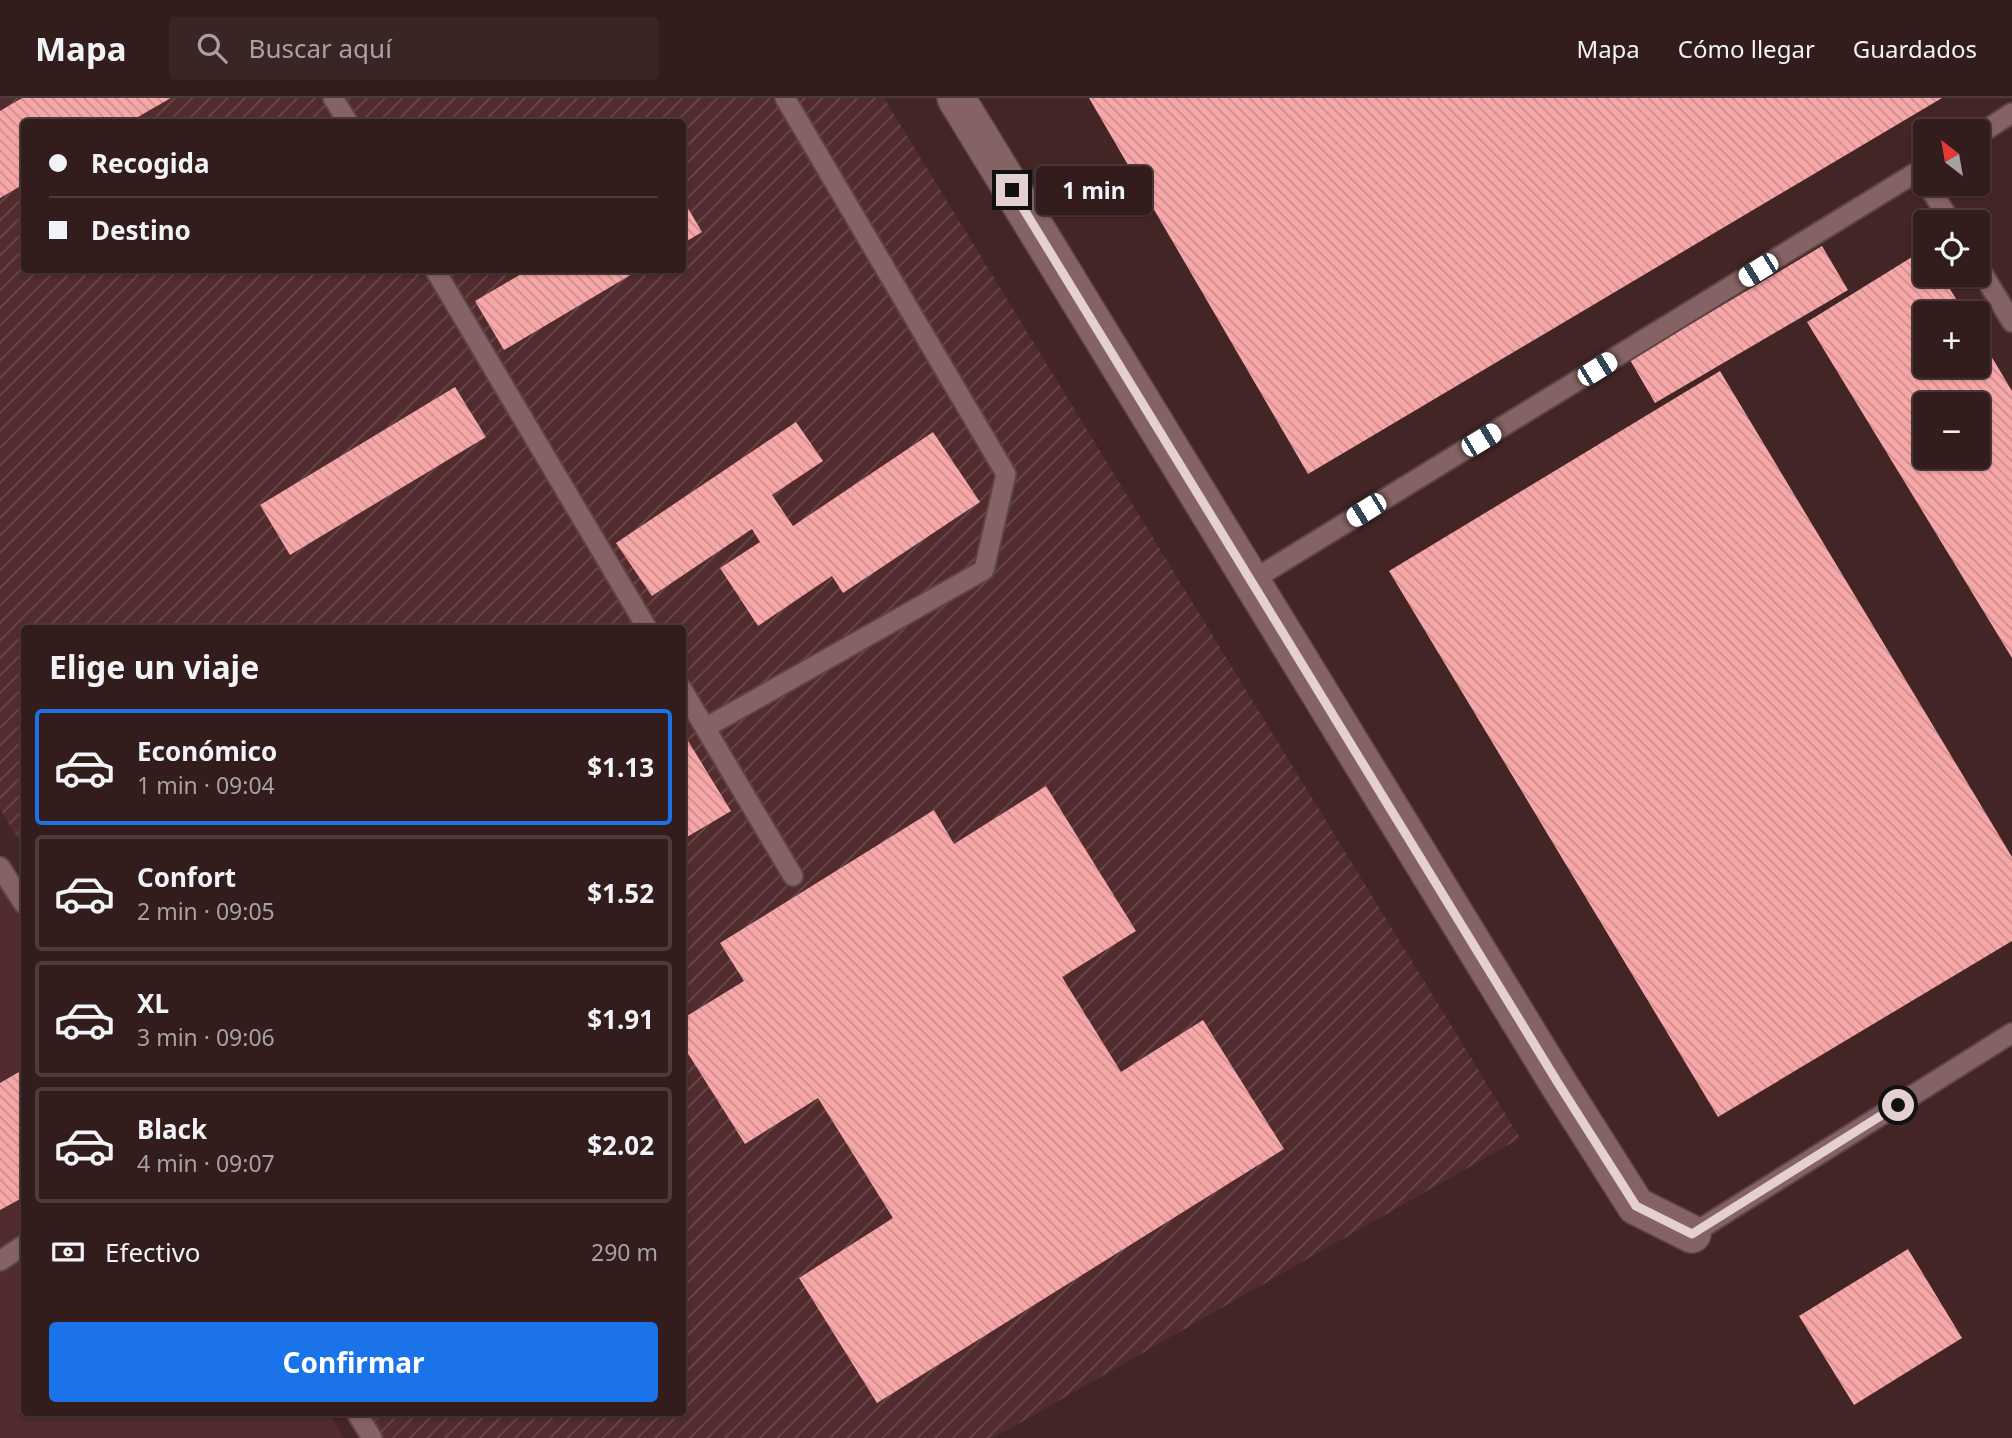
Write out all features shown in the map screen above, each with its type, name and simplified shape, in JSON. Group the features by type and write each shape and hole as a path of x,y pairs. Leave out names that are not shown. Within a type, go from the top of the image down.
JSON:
{"street":[{"path":"956,98 1558,1083 1636,1206 1692,1234"}],"lane":[{"path":"333,98 346,119"},
{"path":"705,728 984,570 1006,474 785,98"},
{"path":"1990,127 2012,113"},
{"path":"1251,581 1913,182"},
{"path":"437,273 645,625"},
{"path":"1990,286 2012,322"},
{"path":"686,696 793,876"},
{"path":"0,867 21,899"},
{"path":"1692,1234 2012,1033"},
{"path":"0,1261 21,1247"},
{"path":"358,1416 372,1438"}],"shaded area":[{"path":"0,98 884,98 1520,1138 993,1438 382,1438 369,1416 686,1416 686,625 21,625 21,844 0,809"},
{"path":"0,884 21,918 21,1416 330,1416 344,1438 0,1438"}],"building":[{"path":"22,98 171,98 134,119 21,119 21,186 0,198 0,111"},
{"path":"1089,98 1942,98 1308,474"},
{"path":"686,205 702,232 686,242"},
{"path":"1822,246 1848,290 1655,403 1630,360"},
{"path":"1913,256 1913,287 1949,287 1957,301 1913,301 1913,378 1990,378 1990,354 2012,391 2012,658 1807,322"},
{"path":"523,273 634,273 504,350 475,301"},
{"path":"1720,371 2012,857 2012,941 1718,1117 1389,571"},
{"path":"455,387 486,437 290,555 260,505"},
{"path":"796,422 823,461 772,495 793,526 933,432 980,502 843,593 832,576 758,626 720,568 760,542 752,529 652,596 616,543"},
{"path":"686,738 731,811 686,838"},
{"path":"1046,786 1136,931 1062,977 1121,1072 1203,1020 1284,1149 877,1403 799,1278 893,1218 818,1098 745,1144 686,1050 686,1017 744,981 720,943 934,810 954,844"},
{"path":"21,1071 21,1199 0,1210 0,1083"},
{"path":"1908,1249 1962,1338 1854,1405 1799,1316"}],"route":[{"path":"1012,190 1636,1206 1692,1234 1898,1105"}]}
